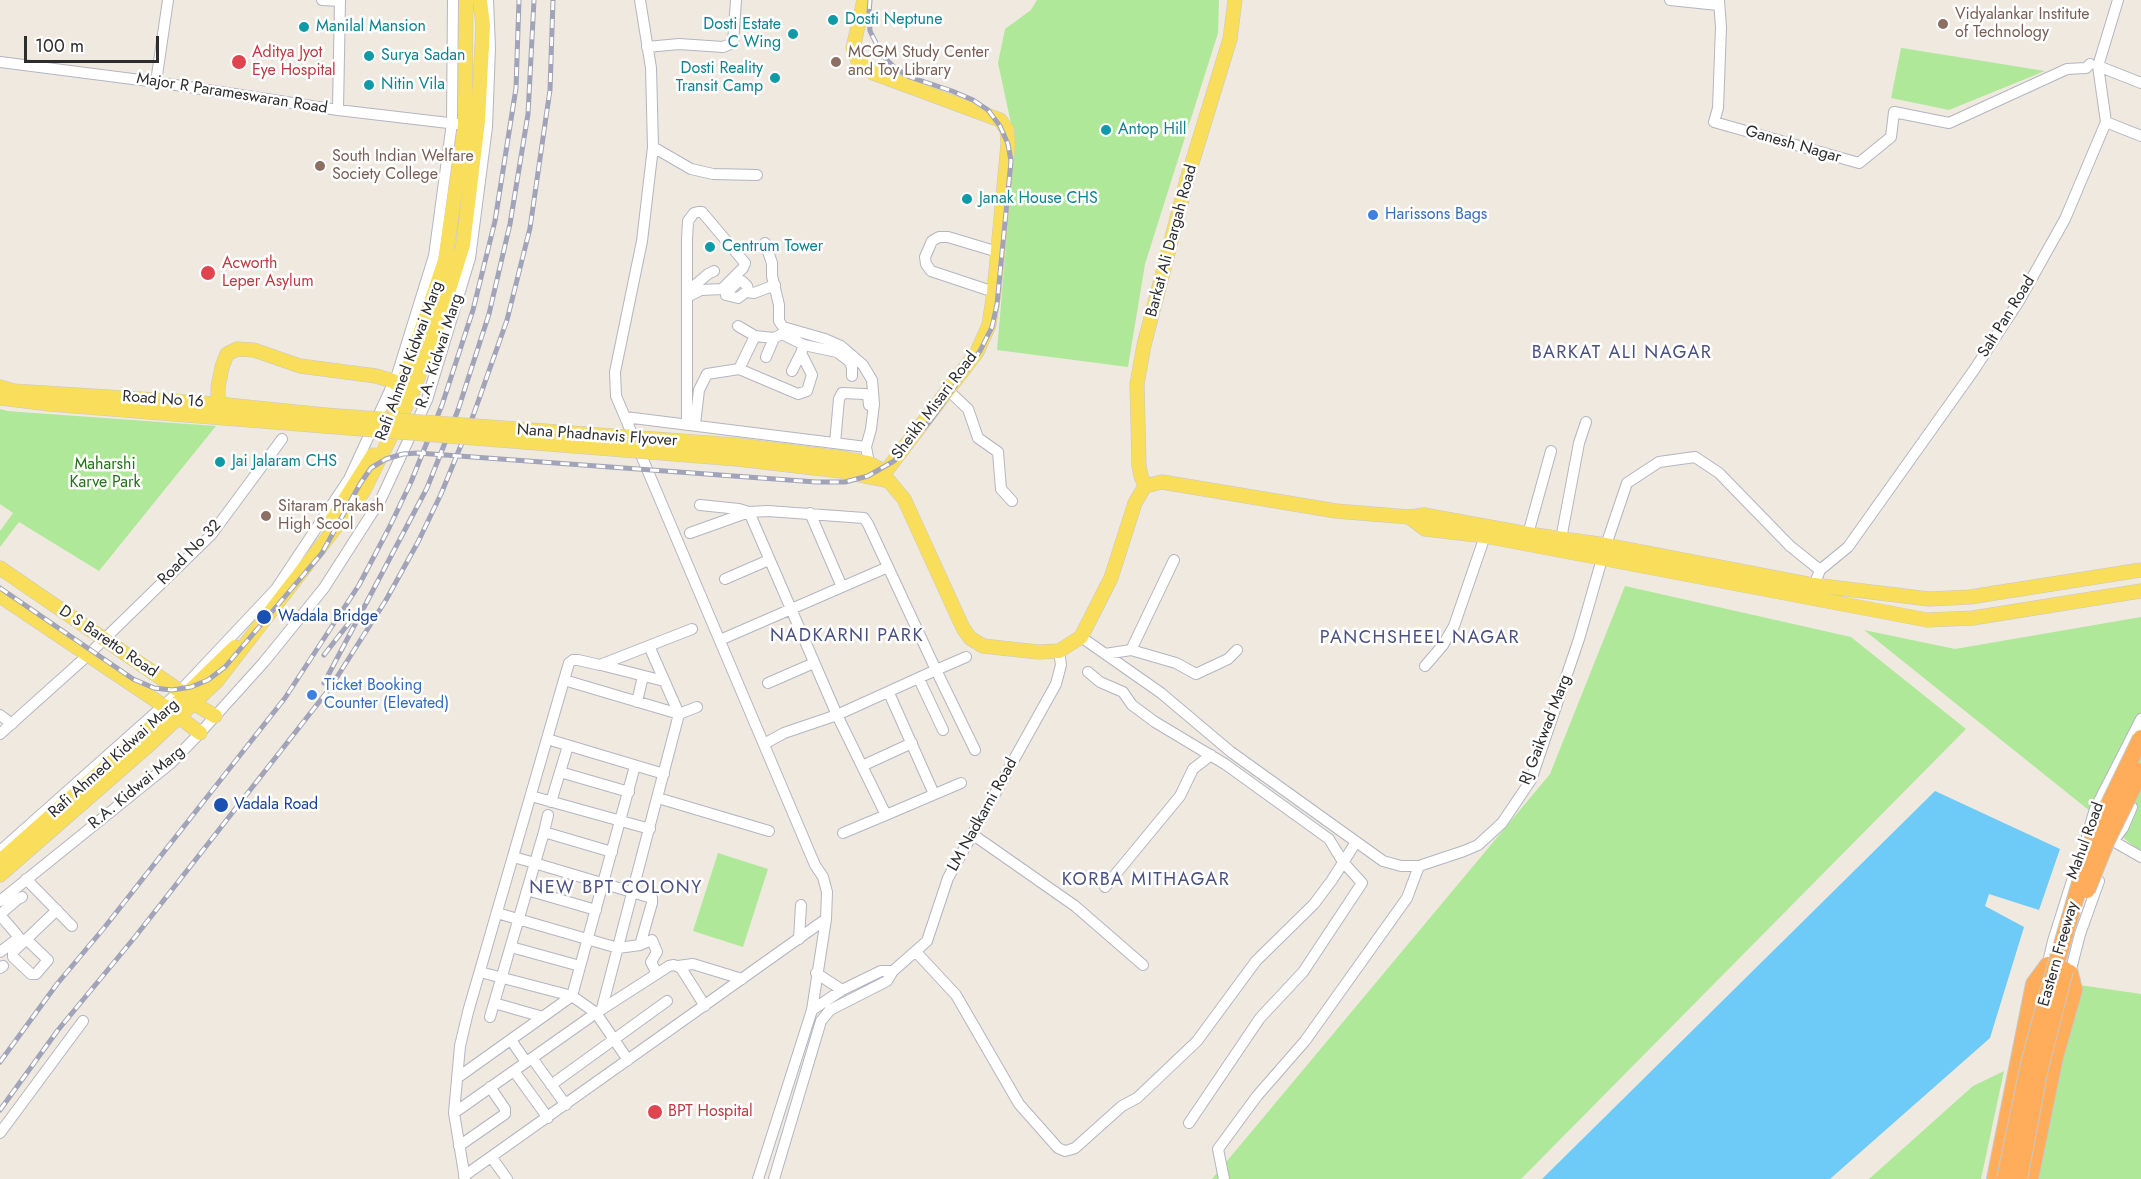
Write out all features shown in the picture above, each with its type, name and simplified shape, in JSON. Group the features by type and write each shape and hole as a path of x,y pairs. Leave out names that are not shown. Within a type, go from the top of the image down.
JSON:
{"highway":[{"name":"Eastern Freeway","path":"2005,1179 2029,1065 2094,835 2141,738"},
{"name":"Eastern Freeway","path":"2017,1179 2040,1068 2077,914 2107,840 2141,771"},
{"path":"1997,1179 2034,984 2048,965"},
{"path":"2030,1179 2055,1057 2074,990 2070,973"}],"main road":[{"path":"466,0 470,125"},
{"path":"0,875 186,696 217,681 363,492 403,388 442,312 463,245 470,125 483,26 480,0"},
{"name":"Sheikh Misari Road","path":"864,0 853,48 858,61 873,73 1000,120 1007,130 1008,144 992,315 981,344 885,478"},
{"name":"Barkat Ali Dargah Road","path":"1145,486 1139,466 1137,384 1144,345 1188,176 1230,39 1235,0"},
{"path":"218,404 222,366 227,354 237,349 254,350 300,366 376,376 403,388"},
{"name":"Road No 16","path":"0,387 38,398 325,421"},
{"name":"Road No 16","path":"0,398 218,404 325,421"},
{"name":"Nana Phadnavis Flyover","path":"325,421 482,428 736,445 841,465 869,463"},
{"path":"869,463 904,499 963,628 970,638 983,646 1038,652 1059,651 1081,637 1111,578 1134,503 1145,486 1162,482 1336,511 1409,517 1424,515 1560,539 1604,551"},
{"name":"Nana Phadnavis Flyover","path":"841,465 862,476"},
{"path":"862,476 885,478"},
{"path":"1409,517 1425,529 1604,551 1812,591 1907,617 1927,620 1953,621 2141,591"},
{"name":"D S Baretto Road","path":"0,568 215,716"},
{"path":"1812,591 1952,599 2141,570"},
{"name":"D S Baretto Road","path":"0,596 200,733"},
{"name":"Rafi Ahmed Kidwai Marg","path":"0,861 171,711"}],"street":[{"path":"156,82 168,0"},
{"path":"322,0 340,1 338,110"},
{"name":"R.A. Kidwai Marg","path":"1,908 26,879 171,763 200,733 264,662 324,588 381,499 427,400 470,258 470,125 453,0"},
{"name":"R.A. Kidwai Marg","path":"0,851 171,711 186,696 276,589 349,479 403,388 434,256 490,48 488,0"},
{"path":"640,0 651,68 653,147 642,241 615,372 616,396 815,865 823,877 827,892 826,919 812,1010 758,1179"},
{"path":"647,47 734,44 736,0"},
{"path":"1670,0 1719,3"},
{"path":"2118,0 2094,65 2106,122 2141,136"},
{"name":"Ganesh Nagar","path":"1719,3 1721,27 1718,108 1714,122 1858,163 1891,136 1894,112 1949,123 2067,69 2094,65"},
{"name":"Major R Parameswaran Road","path":"0,62 156,82 338,110 470,125"},
{"path":"2094,65 2141,82"},
{"name":"Salt Pan Road","path":"1812,591 1820,570 1848,547 1974,370 2019,301 2065,219 2106,122"},
{"path":"653,147 691,169 713,174 757,175"},
{"path":"687,297 701,290 722,289 745,263 702,212 694,213 687,225 687,297 691,424"},
{"path":"994,292 931,271 926,264 925,257 932,241 939,237 948,237 998,252"},
{"path":"765,243 772,263 779,305 779,321 783,327 841,346 863,365 872,380 874,404 871,429 864,447"},
{"path":"687,297 695,285 714,272"},
{"path":"749,292 775,285"},
{"path":"738,326 755,336 774,338 782,334 802,349 837,352 849,361 852,376"},
{"path":"739,369 755,336"},
{"path":"766,357 774,338"},
{"path":"691,424 699,390 709,369 739,369 798,394 803,394 809,387 812,375 802,349"},
{"path":"792,370 802,349"},
{"path":"403,388 427,400"},
{"path":"948,390 968,408 978,438 998,452 1001,489 1012,501"},
{"path":"835,443 840,396 845,393 865,394 869,399 869,415 864,447 869,463 862,476"},
{"path":"625,417 864,447"},
{"path":"1560,539 1579,443 1586,422"},
{"name":"Road No 32","path":"0,734 104,640 211,535 282,440"},
{"path":"1528,534 1551,451"},
{"name":"RJ Gaikwad Marg","path":"1081,637 1161,693 1231,752 1383,861 1401,866 1419,866 1464,852 1478,845 1502,823 1531,780 1579,639 1604,551 1627,483 1659,462 1695,457 1719,473 1790,546 1820,570"},
{"path":"700,505 739,509 749,513 837,716 886,815"},
{"path":"690,533 749,513 768,511 864,518 975,750"},
{"path":"810,513 842,587"},
{"path":"1425,666 1443,645 1454,626 1485,536"},
{"path":"725,579 769,560"},
{"path":"1131,650 1174,560"},
{"path":"720,640 888,567"},
{"path":"600,665 692,629"},
{"path":"599,1010 618,948 680,714 649,646"},
{"path":"1105,654 1131,650 1176,663 1200,674 1228,659 1237,650"},
{"name":"LM Nadkarni Road","path":"825,1014 841,1003 887,981 893,971 927,941 948,878 1056,684 1061,665 1059,651"},
{"path":"764,744 784,733 837,716 966,657"},
{"path":"664,681 600,665 573,660 569,663 460,1046 454,1113 464,1178 826,919"},
{"path":"768,683 814,663"},
{"path":"1088,672 1100,682 1123,692 1132,705 1155,722 1211,755 1329,839 1343,862 1362,883 1303,972 1260,1018 1190,1123"},
{"path":"637,702 643,676"},
{"path":"919,679 943,730"},
{"path":"564,681 680,714 697,706"},
{"path":"889,693 934,794"},
{"path":"0,716 12,724"},
{"name":"Mahul Road","path":"1997,1179 2056,931 2095,809 2141,719"},
{"path":"547,739 664,774"},
{"path":"862,766 912,743"},
{"path":"551,802 568,746"},
{"path":"1105,887 1180,796 1193,769 1211,755"},
{"path":"457,1078 572,996 635,766"},
{"path":"561,772 629,792"},
{"path":"843,833 961,783"},
{"name":"Mahul Road","path":"2017,1179 2031,1108 2055,1037 2080,934 2113,841 2123,828 2141,785"},
{"path":"531,796 650,829"},
{"path":"658,798 769,831"},
{"path":"2095,809 2123,828"},
{"path":"490,1017 548,815"},
{"path":"544,832 612,852"},
{"path":"972,834 1075,906 1143,965"},
{"path":"2113,841 2141,856"},
{"path":"916,952 956,995 1019,1104 1058,1148 1069,1150 1075,1148 1122,1107 1137,1098 1197,1041 1256,961 1314,904 1356,842"},
{"path":"514,857 652,898 640,945"},
{"path":"1224,1179 1218,1149 1257,1096 1305,1041 1407,898 1419,866"},
{"path":"26,879 72,926"},
{"path":"527,890 596,910"},
{"path":"1,908 22,897"},
{"path":"800,939 801,905"},
{"path":"1,908 20,928"},
{"path":"0,952 18,938 1,908"},
{"path":"26,939 57,910"},
{"path":"497,913 618,948 640,945 652,940 657,952 651,962 657,974"},
{"path":"511,947 580,966"},
{"path":"454,1113 599,1010 669,966 693,964 742,979"},
{"path":"678,966 705,1005"},
{"name":"LM Nadkarni Road","path":"812,1010 842,990 881,971 893,971"},
{"path":"480,972 572,996 599,1010 614,1040 628,1060"},
{"path":"816,974 842,990"},
{"path":"551,1085 667,1002"},
{"path":"494,1003 543,1017"},
{"path":"774,1179 815,1039 825,1014 812,1010"},
{"path":"0,1133 84,1021"},
{"path":"511,1040 566,1105"},
{"path":"794,1069 807,1072"},
{"path":"514,1071 548,1118"},
{"path":"459,1146 505,1114 505,1109 490,1087"},
{"path":"492,1158 507,1179"}],"green space":[{"path":"1037,0 1219,0 1218,33 1145,264 1128,367 997,350 1015,142 998,63 1005,29 1031,10"},
{"path":"1901,48 2045,71 1949,110 1891,98"},
{"name":"Maharshi Karve Park","path":"0,409 216,426 99,571 19,522 0,547 0,531 13,513 0,504"},
{"path":"1625,586 1851,637 1966,729 1521,1179 1212,1179 1550,774"},
{"path":"2141,617 2141,852 1864,630 1955,649"},
{"path":"718,853 768,869 743,947 693,931"},
{"path":"2073,984 2141,994 2141,1179 2032,1179"},
{"path":"2004,1071 1981,1179 1869,1179 1973,1086"}],"water":[{"path":"1935,791 2060,849 2039,910 1989,894 1985,906 2024,927 1990,1038 1830,1179 1542,1179"}],"railway":[{"path":"0,1062 57,984 104,928 285,698 359,585 389,528 411,482 442,405 473,310 495,221 516,88 519,0"},
{"path":"324,683 427,488 458,410 489,314 510,224 528,114 534,0"},
{"path":"0,1110 58,1030 135,937 330,688 386,600 418,542 441,494 473,416 507,320 530,228 550,90 553,0"},
{"path":"0,588 133,679 154,688 172,690 191,687 208,680 225,667 322,553 360,484 371,468 386,459 418,453 816,482 845,482 868,476 894,461 930,421 980,351 992,327 997,304 1011,161 1008,144 1000,126 988,110 973,100 952,91 910,77 896,69 882,55 870,31 870,0"},
{"path":"324,655 352,619"}],"place":[{"name":"Dosti Neptune","path":"833,20"},
{"name":"Vidyalankar Institute of Technology","path":"1943,24"},
{"name":"Manilal Mansion","path":"304,27"},
{"name":"Dosti Estate C Wing","path":"793,34"},
{"name":"Surya Sadan","path":"369,56"},
{"name":"Aditya Jyot Eye Hospital","path":"239,62"},
{"name":"MCGM Study Center and Toy Library","path":"836,62"},
{"name":"Dosti Reality Transit Camp","path":"775,78"},
{"name":"Nitin Vila","path":"369,85"},
{"name":"Antop Hill","path":"1106,130"},
{"name":"South Indian Welfare Society College","path":"320,166"},
{"name":"Janak House CHS","path":"967,199"},
{"name":"Harissons Bags","path":"1373,215"},
{"name":"Centrum Tower","path":"710,247"},
{"name":"Acworth Leper Asylum","path":"208,273"},
{"name":"Jai Jalaram CHS","path":"220,462"},
{"name":"Sitaram Prakash High Scool","path":"266,516"},
{"name":"Wadala Bridge","path":"264,617"},
{"name":"Ticket Booking Counter (Elevated)","path":"312,695"},
{"name":"Vadala Road","path":"221,805"},
{"name":"BPT Hospital","path":"655,1112"}],"district":[{"name":"BARKAT ALI NAGAR","path":"1622,354"},
{"name":"NADKARNI PARK","path":"847,637"},
{"name":"PANCHSHEEL NAGAR","path":"1420,639"},
{"name":"KORBA MITHAGAR","path":"1146,881"},
{"name":"NEW BPT COLONY","path":"616,889"}]}
